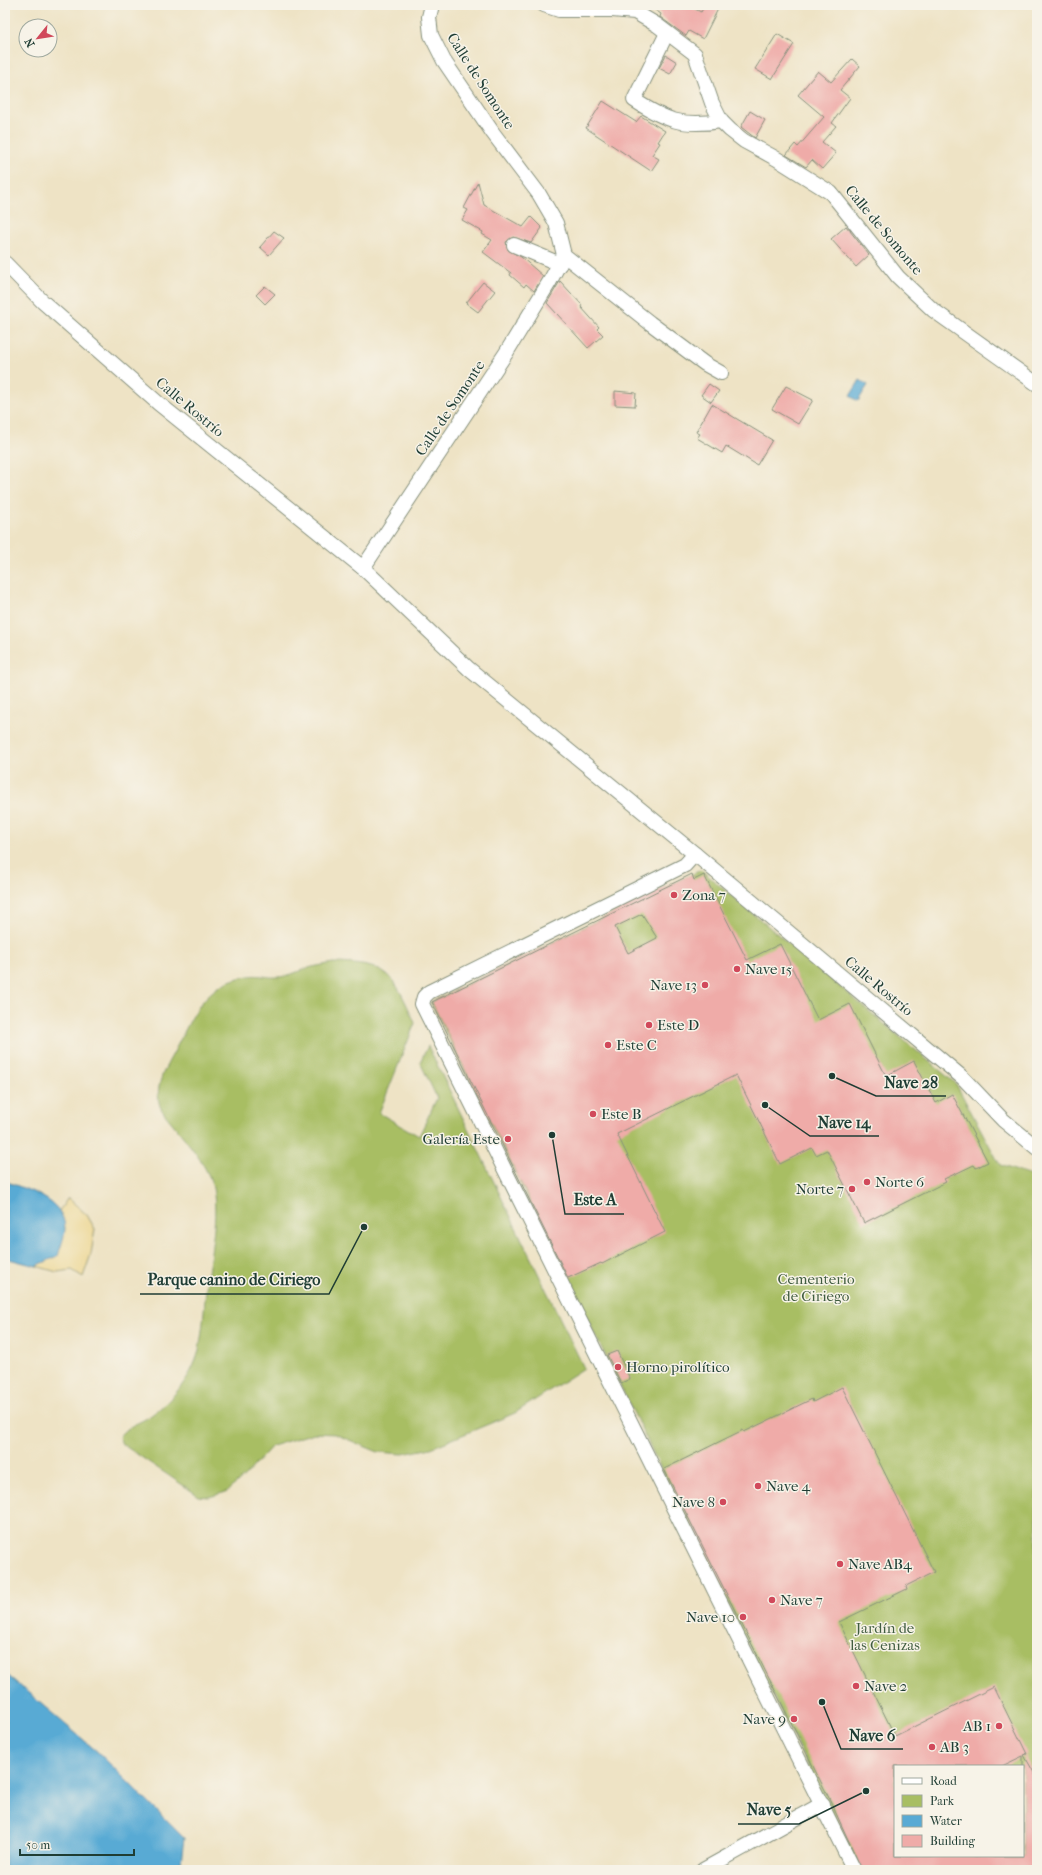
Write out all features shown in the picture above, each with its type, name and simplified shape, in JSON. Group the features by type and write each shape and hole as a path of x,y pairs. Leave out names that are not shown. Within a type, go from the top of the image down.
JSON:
{"street":[{"name":"Calle de Somonte","path":"363,568 502,360 562,259 556,223 539,194 493,133 444,61 431,35 428,17 432,5"},
{"name":"Calle de Somonte","path":"544,5 559,10 612,10 635,12 695,54 712,103 721,121 744,141 777,159 831,193 898,277 933,310 1037,384"},
{"path":"667,33 634,100 657,115 685,124 704,124 721,121"},
{"path":"514,245 562,259 705,364 721,373"},
{"name":"Calle Rostrío","path":"5,263 43,302 158,403 363,568 469,669 695,854 963,1078 1003,1120 1037,1148"},
{"path":"695,854 685,865 429,992 424,997 422,1004 854,1870"},
{"path":"704,1870 822,1804"}],"green space":[{"name":"Cementerio de Ciriego","path":"701,870 956,1084 1000,1165 1037,1178 1037,1870 859,1870 431,1002"},
{"path":"333,963 367,966 378,970 387,975 401,993 415,1023 379,1113 419,1136 437,1098 420,1062 428,1046 584,1368 515,1413 431,1448 403,1454 378,1452 335,1434 314,1433 272,1446 244,1477 226,1492 209,1497 199,1496 122,1444 119,1437 128,1428 156,1412 172,1397 186,1380 196,1360 199,1350 213,1236 215,1209 212,1184 205,1168 190,1145 161,1108 158,1092 159,1085 167,1065 194,1014 211,993 221,985 234,980 256,975 281,977 308,968"}],"sand":[{"path":"68,1198 87,1215 95,1229 91,1254 83,1277 72,1270 57,1272 36,1266 58,1255 65,1228 59,1211"}],"water":[{"path":"860,380 868,385 858,401 850,396"},
{"path":"5,1181 43,1197 58,1210 63,1218 65,1231 58,1256 36,1266 5,1258"},
{"path":"5,1673 99,1753 184,1838 180,1870 5,1870"}],"building":[{"path":"648,5 687,5 701,12 705,5 720,5 703,39 689,31 686,36 660,17 661,14"},
{"path":"777,34 794,44 772,79 755,69"},
{"path":"666,55 677,62 670,74 659,68"},
{"path":"852,59 860,66 840,90 850,98 832,123 836,126 822,142 836,153 822,169 812,160 806,167 786,155 795,144 798,147 824,117 798,95 818,71 831,82"},
{"path":"603,101 636,122 641,116 665,131 658,142 660,143 652,155 659,159 651,171 586,128"},
{"path":"750,111 765,120 755,138 741,127"},
{"path":"478,182 484,205 523,227 531,217 542,228 531,243 513,237 506,242 508,250 521,257 543,276 534,291 526,284 524,287 510,275 511,273 483,252 492,240 482,234 483,232 462,220 468,210 464,208"},
{"path":"846,226 869,255 856,267 831,239"},
{"path":"274,231 284,238 269,255 260,247"},
{"path":"560,281 582,305 581,307 599,327 597,329 603,335 588,348 547,303"},
{"path":"483,282 495,291 478,312 466,303"},
{"path":"265,286 275,294 265,304 256,295"},
{"path":"709,384 719,391 711,402 701,395"},
{"path":"786,386 813,400 798,424 772,409"},
{"path":"615,391 636,393 635,406 615,405"},
{"path":"712,404 772,440 757,465 726,446 722,453 697,438 700,434 696,432"},
{"path":"692,874 694,880 704,875 747,960 780,944 818,1020 850,1004 886,1076 914,1061 936,1103 952,1094 988,1162 976,1168 974,1165 944,1179 946,1182 864,1223 827,1150 816,1155 812,1148 780,1164 736,1075 617,1134 665,1232 602,1264 601,1263 568,1278 432,1002","holes":["642,914 657,938 628,953 615,927"]},
{"name":"Horno pirolítico","path":"617,1351 630,1379 621,1383 607,1355"},
{"path":"842,1387 934,1572 906,1586 907,1589 839,1622 895,1736 994,1687 1027,1754 1024,1755 1037,1778 1037,1870 862,1870 830,1800 664,1469 743,1430 744,1432 812,1399 813,1402"}],"place":[{"name":"Zona 7","path":"674,895"},
{"name":"Nave 15","path":"737,969"},
{"name":"Nave 13","path":"705,985"},
{"name":"Este D","path":"649,1025"},
{"name":"Este C","path":"608,1045"},
{"name":"Nave 28","path":"832,1076"},
{"name":"Nave 14","path":"765,1105"},
{"name":"Este B","path":"593,1114"},
{"name":"Este A","path":"552,1135"},
{"name":"Galería Este","path":"508,1139"},
{"name":"Norte 6","path":"867,1182"},
{"name":"Norte 7","path":"852,1189"},
{"name":"Parque canino de Ciriego","path":"364,1227"},
{"name":"Horno pirolítico","path":"618,1367"},
{"name":"Nave 4","path":"758,1486"},
{"name":"Nave 8","path":"723,1502"},
{"name":"Nave AB4","path":"840,1564"},
{"name":"Nave 7","path":"772,1600"},
{"name":"Nave 10","path":"743,1617"},
{"name":"Nave 2","path":"856,1686"},
{"name":"Nave 6","path":"822,1702"},
{"name":"Nave 9","path":"794,1719"},
{"name":"AB 1","path":"999,1726"},
{"name":"AB 3","path":"932,1747"},
{"name":"Nave 5","path":"866,1791"}],"park label":[{"name":"Jardín de las Cenizas","path":"885,1636"}]}
